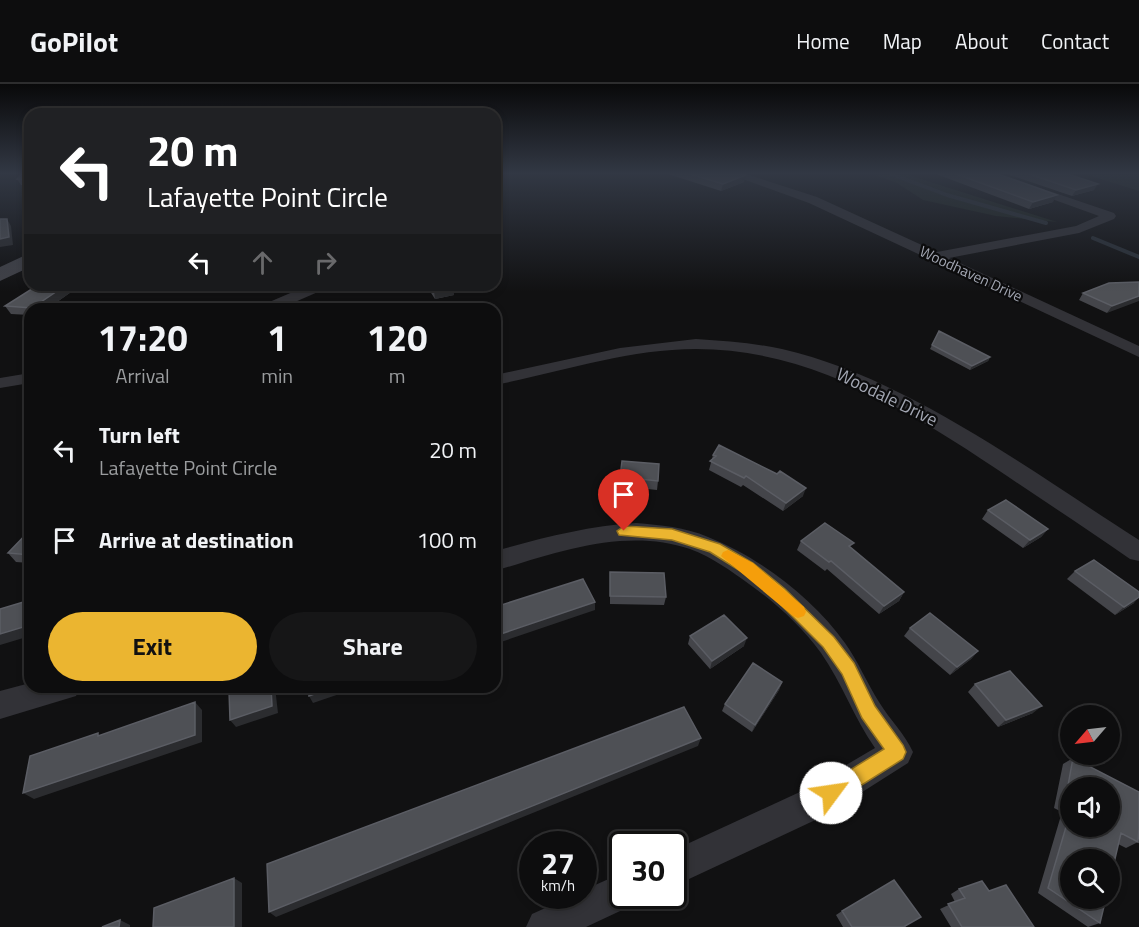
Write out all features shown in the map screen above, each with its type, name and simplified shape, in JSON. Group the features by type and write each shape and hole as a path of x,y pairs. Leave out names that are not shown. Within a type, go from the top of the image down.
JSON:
{"main road":[{"path":"2,272 24,262"}],"street":[{"name":"Woodhaven Drive","path":"842,213 1139,352"},
{"path":"935,257 1079,229 1110,216 1102,213"},
{"path":"280,303 308,291"},
{"name":"Woodale Drive","path":"501,379 635,350 669,346 718,345 793,357 850,376 916,408 1139,552"},
{"path":"0,383 24,379"},
{"path":"501,559 579,537 603,533 672,534 715,548 780,593 828,642 848,669 869,712 897,752 814,803 687,862"},
{"path":"0,705 44,693"},
{"path":"545,927 609,897"}],"shaded area":[{"path":"984,213 1030,213 1057,222"}],"building":[{"path":"0,219 7,219 9,237 0,239"},
{"path":"1139,282 1139,296 1112,306 1083,293 1109,283"},
{"path":"29,291 57,291 39,303 24,303 24,307 5,306"},
{"path":"939,331 990,357 972,366 932,345"},
{"path":"719,445 777,474 780,471 806,488 786,503 746,476 744,478 710,461 716,456 713,455"},
{"path":"622,461 659,464 658,481 620,477"},
{"path":"1006,500 1048,529 1030,540 988,510"},
{"path":"825,523 854,543 849,546 904,592 884,606 831,561 829,562 801,541"},
{"path":"24,536 24,554 8,553"},
{"path":"1094,560 1139,592 1139,597 1124,607 1075,571"},
{"path":"610,572 664,573 666,597 610,596"},
{"path":"583,579 595,602 501,634 501,605"},
{"path":"24,602 24,627 0,634 0,609"},
{"path":"930,613 978,651 957,667 910,628"},
{"path":"724,615 747,638 712,661 690,636"},
{"path":"753,663 782,682 755,725 725,704"},
{"path":"1010,671 1042,706 1006,720 975,684"},
{"path":"229,693 271,693 272,706 230,720"},
{"path":"195,702 195,735 23,793 30,756 98,733 98,736"},
{"path":"684,707 701,738 269,912 267,864"},
{"path":"1072,765 1087,765 1110,777 1070,777"},
{"path":"1120,782 1139,792 1138,842 1121,833 1117,849 1060,849 1060,896 1048,888 1063,837 1120,837"},
{"path":"234,878 234,927 153,927 154,908"},
{"path":"894,880 921,917 905,927 852,927 842,911"},
{"path":"982,881 989,891 1006,885 1034,927 962,927 948,904 965,898 959,889"},
{"path":"1079,909 1103,909 1100,923"},
{"path":"120,920 119,927 102,927"}],"waterway":[{"path":"1012,213 1046,223"},
{"path":"1093,238 1139,257"}],"slow traffic":[{"path":"728,556 780,593 798,612"}],"route":[{"path":"624,531 672,534 715,548 780,593 828,642 848,669 869,712 897,752 831,793"}]}
